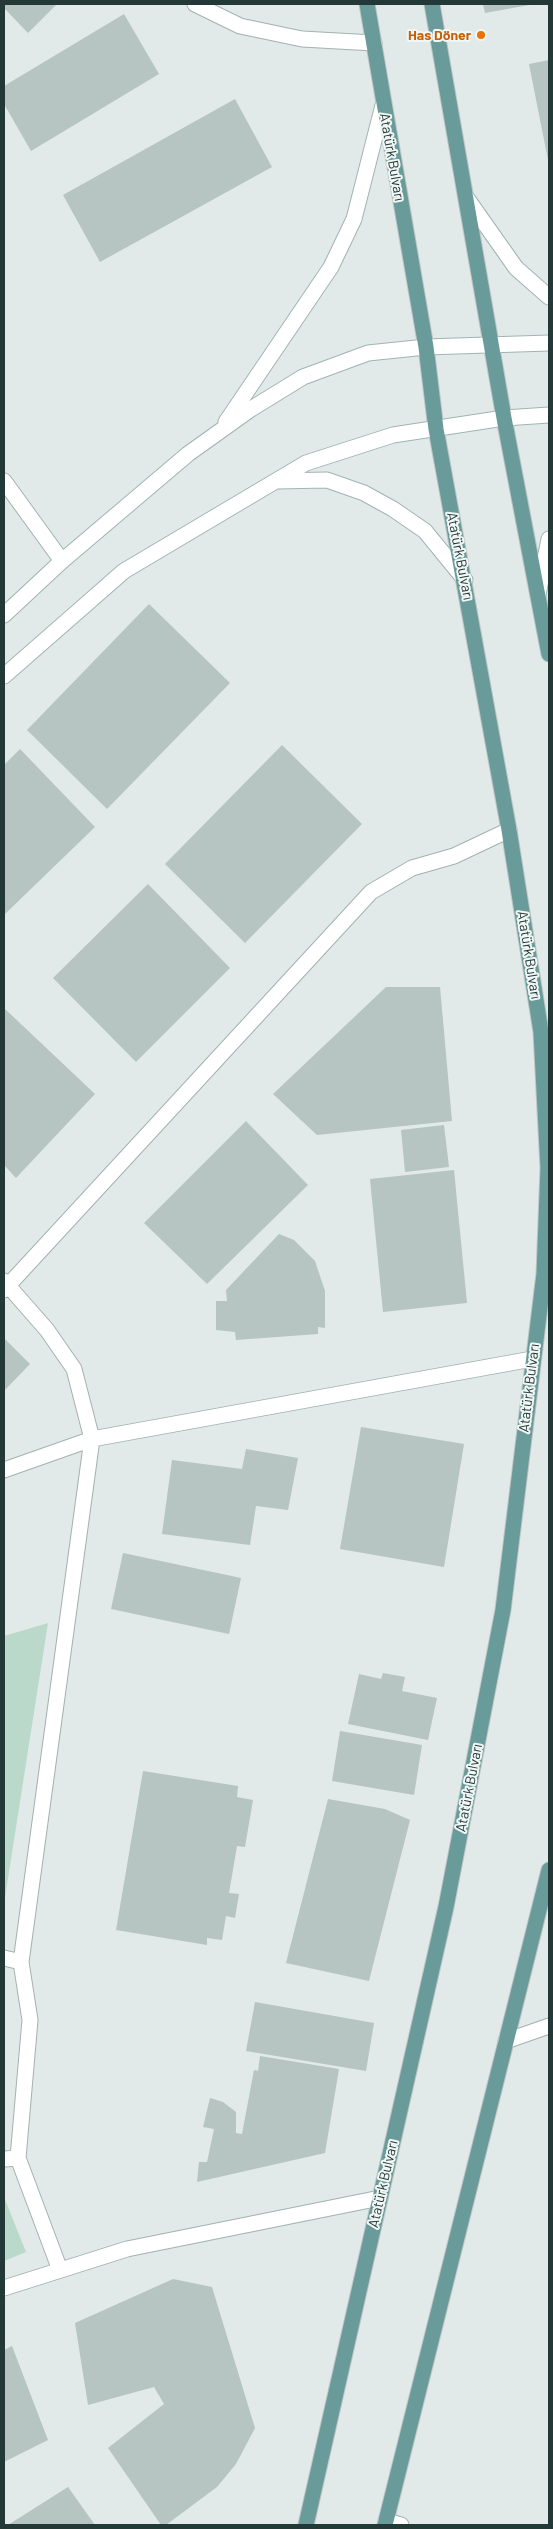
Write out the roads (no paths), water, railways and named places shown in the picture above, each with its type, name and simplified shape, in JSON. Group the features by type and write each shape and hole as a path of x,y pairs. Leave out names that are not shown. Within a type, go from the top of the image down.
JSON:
{"main road":[{"name":"Atatürk Bulvarı","path":"306,2525 446,1907 503,1610 532,1359 544,1274 548,1168 540,1032 510,830 436,429 426,346 366,4"},
{"path":"432,4 504,418 549,654"},
{"path":"386,2523 549,1870"}],"street":[{"path":"195,4 240,26 302,39 374,43"},
{"path":"220,431 331,267 354,219 383,105"},
{"path":"466,197 516,268 549,297"},
{"path":"4,615 62,561 188,454 303,377 368,353 426,346 549,344"},
{"path":"4,676 124,571 306,463 392,436 504,418 549,415"},
{"path":"275,481 326,480 364,493 393,509 425,531 465,580"},
{"path":"4,481 62,561"},
{"path":"538,595 549,540"},
{"path":"60,2270 11,2158 30,2020 21,1962 92,1439 74,1369 47,1330 5,1286 371,892 412,868 454,856 510,830"},
{"path":"4,1470 92,1439 532,1359"},
{"path":"4,1958 21,1962"},
{"path":"506,2041 549,2026"},
{"path":"4,2288 127,2249 380,2198"},
{"path":"386,2523 401,2525"}],"place":[{"name":"Has Döner","path":"481,35"}]}
